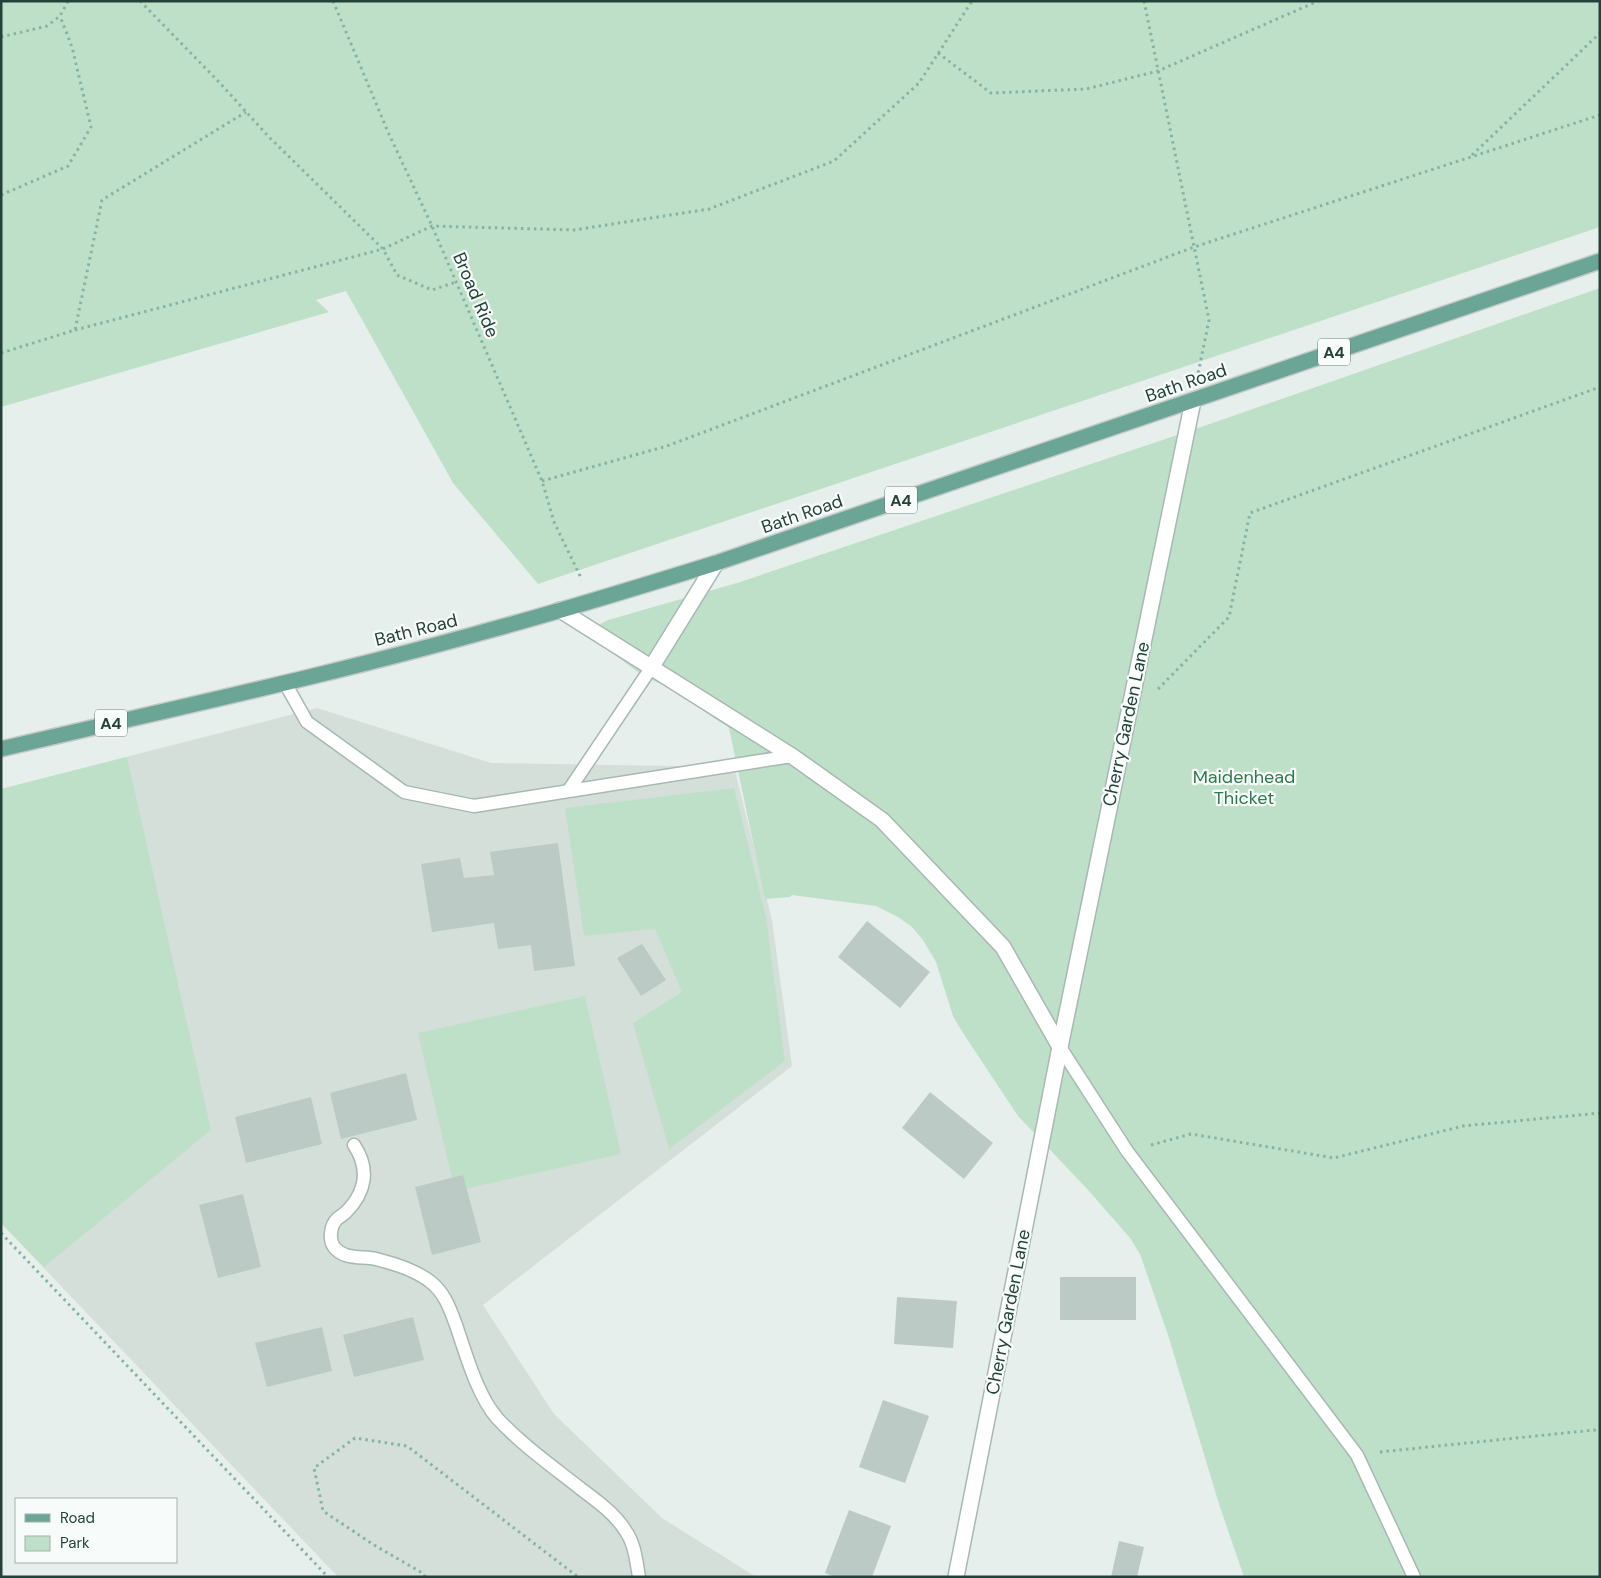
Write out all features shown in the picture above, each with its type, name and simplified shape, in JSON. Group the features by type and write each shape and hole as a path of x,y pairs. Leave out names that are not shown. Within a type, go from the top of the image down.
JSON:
{"main road":[{"name":"Bath Road","path":"1,749 285,683 484,632 716,564 1600,261"}],"street":[{"name":"Cherry Garden Lane","path":"956,1577 1060,1047 1193,401"},
{"path":"651,668 716,564"},
{"path":"560,610 792,756 882,820 1003,947 1060,1047"}],"lane":[{"path":"569,790 651,668"},
{"path":"285,683 307,722 404,792 474,806 792,756"},
{"path":"1060,1047 1127,1152 1357,1455 1414,1577"},
{"path":"354,1145 361,1156 365,1172 362,1189 357,1199 336,1220 332,1227 332,1243 335,1249 342,1255 375,1259 410,1269 432,1283 446,1300 482,1395 496,1417 525,1445 606,1508 625,1530 634,1548 639,1577"}],"path":[{"path":"1,37 47,26 60,16 68,1"},
{"path":"140,1 335,203 383,248 397,275 432,290 456,282"},
{"name":"Broad Ride","path":"333,1 388,132 432,226 542,481 554,522 592,601"},
{"path":"1,353 75,330 383,248 432,226 574,230 709,209 834,161 919,83 972,1"},
{"path":"1144,1 1209,320 1193,401"},
{"path":"938,53 991,93 1086,89 1158,71 1318,1"},
{"path":"1,195 68,166 91,126 72,47 60,16"},
{"path":"1470,157 1600,33"},
{"path":"75,330 102,200 246,112"},
{"path":"542,481 667,446 1194,247 1600,115"},
{"path":"1132,695 1155,693 1229,616 1250,513 1600,387"},
{"path":"1127,1152 1191,1134 1334,1158 1463,1126 1600,1113"},
{"path":"1,1233 328,1577"},
{"path":"1357,1455 1594,1430 1600,1432"},
{"path":"425,1577 424,1574 374,1545 323,1511 314,1468 355,1438 407,1446 578,1577"}],"shaded area":[{"path":"317,708 491,763 734,767 772,920 792,1066 483,1305 554,1414 662,1518 756,1577 338,1577 1,1223 1,789"}],"green space":[{"path":"1,1 1600,1 1600,227 538,584 453,483 346,291 316,300 329,312 1,407"},
{"name":"Maidenhead Thicket","path":"1600,288 1600,1577 1244,1577 1219,1504 1168,1335 1140,1254 1130,1238 1089,1191 1018,1116 953,1016 936,962 923,940 912,927 898,917 876,906 792,895 790,897 765,899 729,728 668,687 643,676 602,645 581,634 608,620 737,583 1204,426"},
{"path":"127,757 211,1130 44,1267 1,1223 1,789"},
{"path":"734,788 766,917 785,1061 669,1149 633,1023 682,992 655,929 584,936 565,808"},
{"path":"585,996 621,1154 455,1191 418,1033"}],"building":[{"path":"558,843 575,966 534,971 531,945 498,949 494,923 432,932 421,864 460,858 464,878 494,875 490,852"},
{"path":"867,921 930,972 900,1008 838,957"},
{"path":"642,944 666,980 641,996 617,958"},
{"path":"406,1073 417,1120 341,1139 330,1093"},
{"path":"930,1092 993,1143 964,1179 902,1128"},
{"path":"311,1097 322,1144 246,1163 235,1117"},
{"path":"463,1175 481,1242 432,1255 415,1187"},
{"path":"243,1194 261,1267 218,1278 199,1205"},
{"path":"1060,1277 1136,1277 1136,1320 1060,1320"},
{"path":"897,1297 957,1301 953,1348 894,1344"},
{"path":"413,1317 424,1360 354,1377 343,1335"},
{"path":"322,1327 332,1371 267,1387 255,1343"},
{"path":"883,1400 929,1416 905,1483 859,1467"},
{"path":"849,1510 891,1526 872,1577 835,1577 825,1573"},
{"path":"1119,1541 1144,1547 1137,1577 1111,1577"}]}
